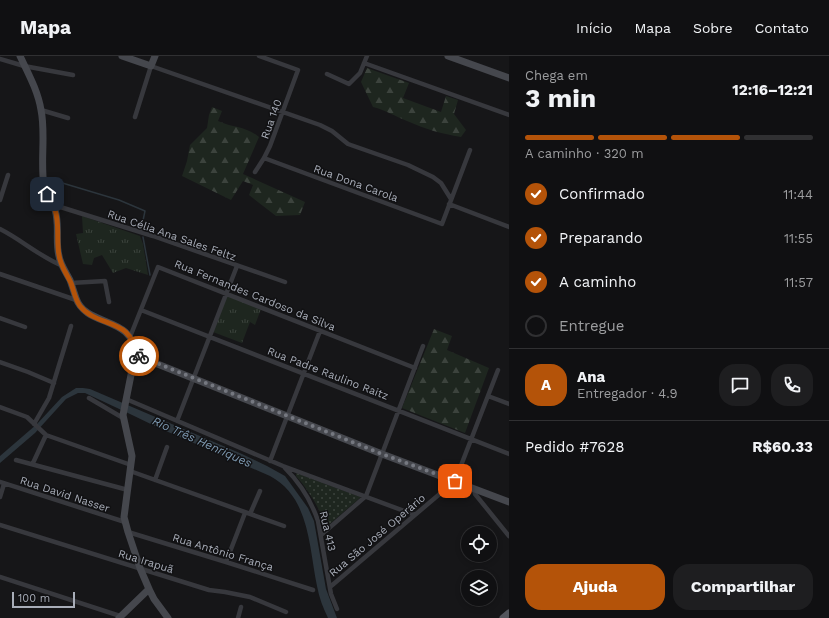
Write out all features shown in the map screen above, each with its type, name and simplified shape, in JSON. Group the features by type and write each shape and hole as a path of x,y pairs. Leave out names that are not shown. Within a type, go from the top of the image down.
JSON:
{"main road":[{"path":"503,618 509,613"}],"street":[{"path":"20,56 38,97 42,110 44,186 54,205 57,218 57,245 60,259 71,283 76,300 86,312 123,329 130,337 134,347 135,355 123,415 131,449 131,468 124,510 125,522 140,568 149,589 154,599 168,618"},
{"path":"122,56 320,124 332,131 348,144 408,166 433,177 441,183 451,198"},
{"path":"135,117 155,56"},
{"name":"Rua 140","path":"255,172 264,158 298,70 258,56"},
{"path":"327,74 349,84 358,76 367,56"},
{"path":"448,56 509,78"},
{"path":"0,59 24,66 73,75"},
{"path":"364,63 509,115"},
{"path":"42,110 68,118"},
{"path":"470,150 449,204 509,227"},
{"name":"Rua Dona Carola","path":"264,158 442,224 449,204"},
{"path":"0,200 2,187 8,175"},
{"name":"Rua Célia Ana Sales Feltz","path":"54,205 153,236 284,282"},
{"path":"0,230 63,266"},
{"name":"Rua Fernandes Cardoso da Silva","path":"130,337 158,266 415,368"},
{"path":"177,421 237,266"},
{"path":"0,274 76,300"},
{"path":"71,283 105,281 109,302"},
{"name":"Rua Padre Raulino Raitz","path":"141,310 509,454"},
{"path":"0,318 25,327"},
{"path":"35,425 47,404 71,326"},
{"path":"270,461 320,331"},
{"path":"321,535 366,496 423,346"},
{"path":"135,355 288,415 382,454 509,502"},
{"path":"0,362 54,383"},
{"name":"Rua São José Operário","path":"330,587 455,481 498,370"},
{"path":"488,396 509,404"},
{"path":"89,398 123,415"},
{"path":"126,401 270,461 415,515"},
{"path":"0,407 24,416 44,433 131,468 155,480 284,526"},
{"path":"33,463 44,433"},
{"path":"155,480 167,448"},
{"path":"16,460 33,463 128,490"},
{"name":"Rua 413","path":"283,466 300,485 311,502 318,520 332,598 337,609"},
{"path":"0,497 2,483"},
{"name":"Rua David Nasser","path":"2,483 125,522"},
{"path":"474,489 475,494 509,536"},
{"path":"226,562 248,513 260,491"},
{"name":"Rua Irapuã","path":"0,526 209,590 250,597 286,612"},
{"name":"Rua Antônio França","path":"128,532 313,590"},
{"path":"0,577 122,617 149,589"},
{"path":"238,618 241,607"}],"green space":[{"path":"367,68 409,83 403,98 441,112 446,96 458,100 454,114 466,130 461,137 440,133 373,107 361,82"},
{"path":"212,107 222,111 218,121 244,129 259,137 243,174 305,202 300,215 276,216 249,195 253,185 243,181 231,200 182,176 190,145 207,128"},
{"path":"82,216 140,236 143,244 148,275 126,268 113,273 102,255 94,258 92,265 83,264 76,234 83,233"},
{"path":"227,296 261,309 255,325 250,322 242,343 213,332"},
{"path":"434,329 452,336 447,350 489,368 465,433 402,408"},
{"path":"296,473 361,497 325,528 317,506 306,488 296,476"}],"water":[{"name":"Rio Três Henriques","path":"76,388 90,389 242,454 285,476 308,508 314,521 326,589 337,618 328,618 321,602 306,525 300,510 293,497 283,485 270,476 159,428 85,393 78,393 66,399 35,433 0,463 0,456 37,424 62,397"}],"waterway":[{"path":"49,179 119,200 145,211 141,230"},
{"path":"143,237 150,275"}],"way so far":[{"path":"139,356 382,454 455,481"}],"route":[{"path":"47,194 54,205 56,213 56,242 59,256 71,283 76,300 86,312 123,329 134,344 135,355 139,356"}]}
